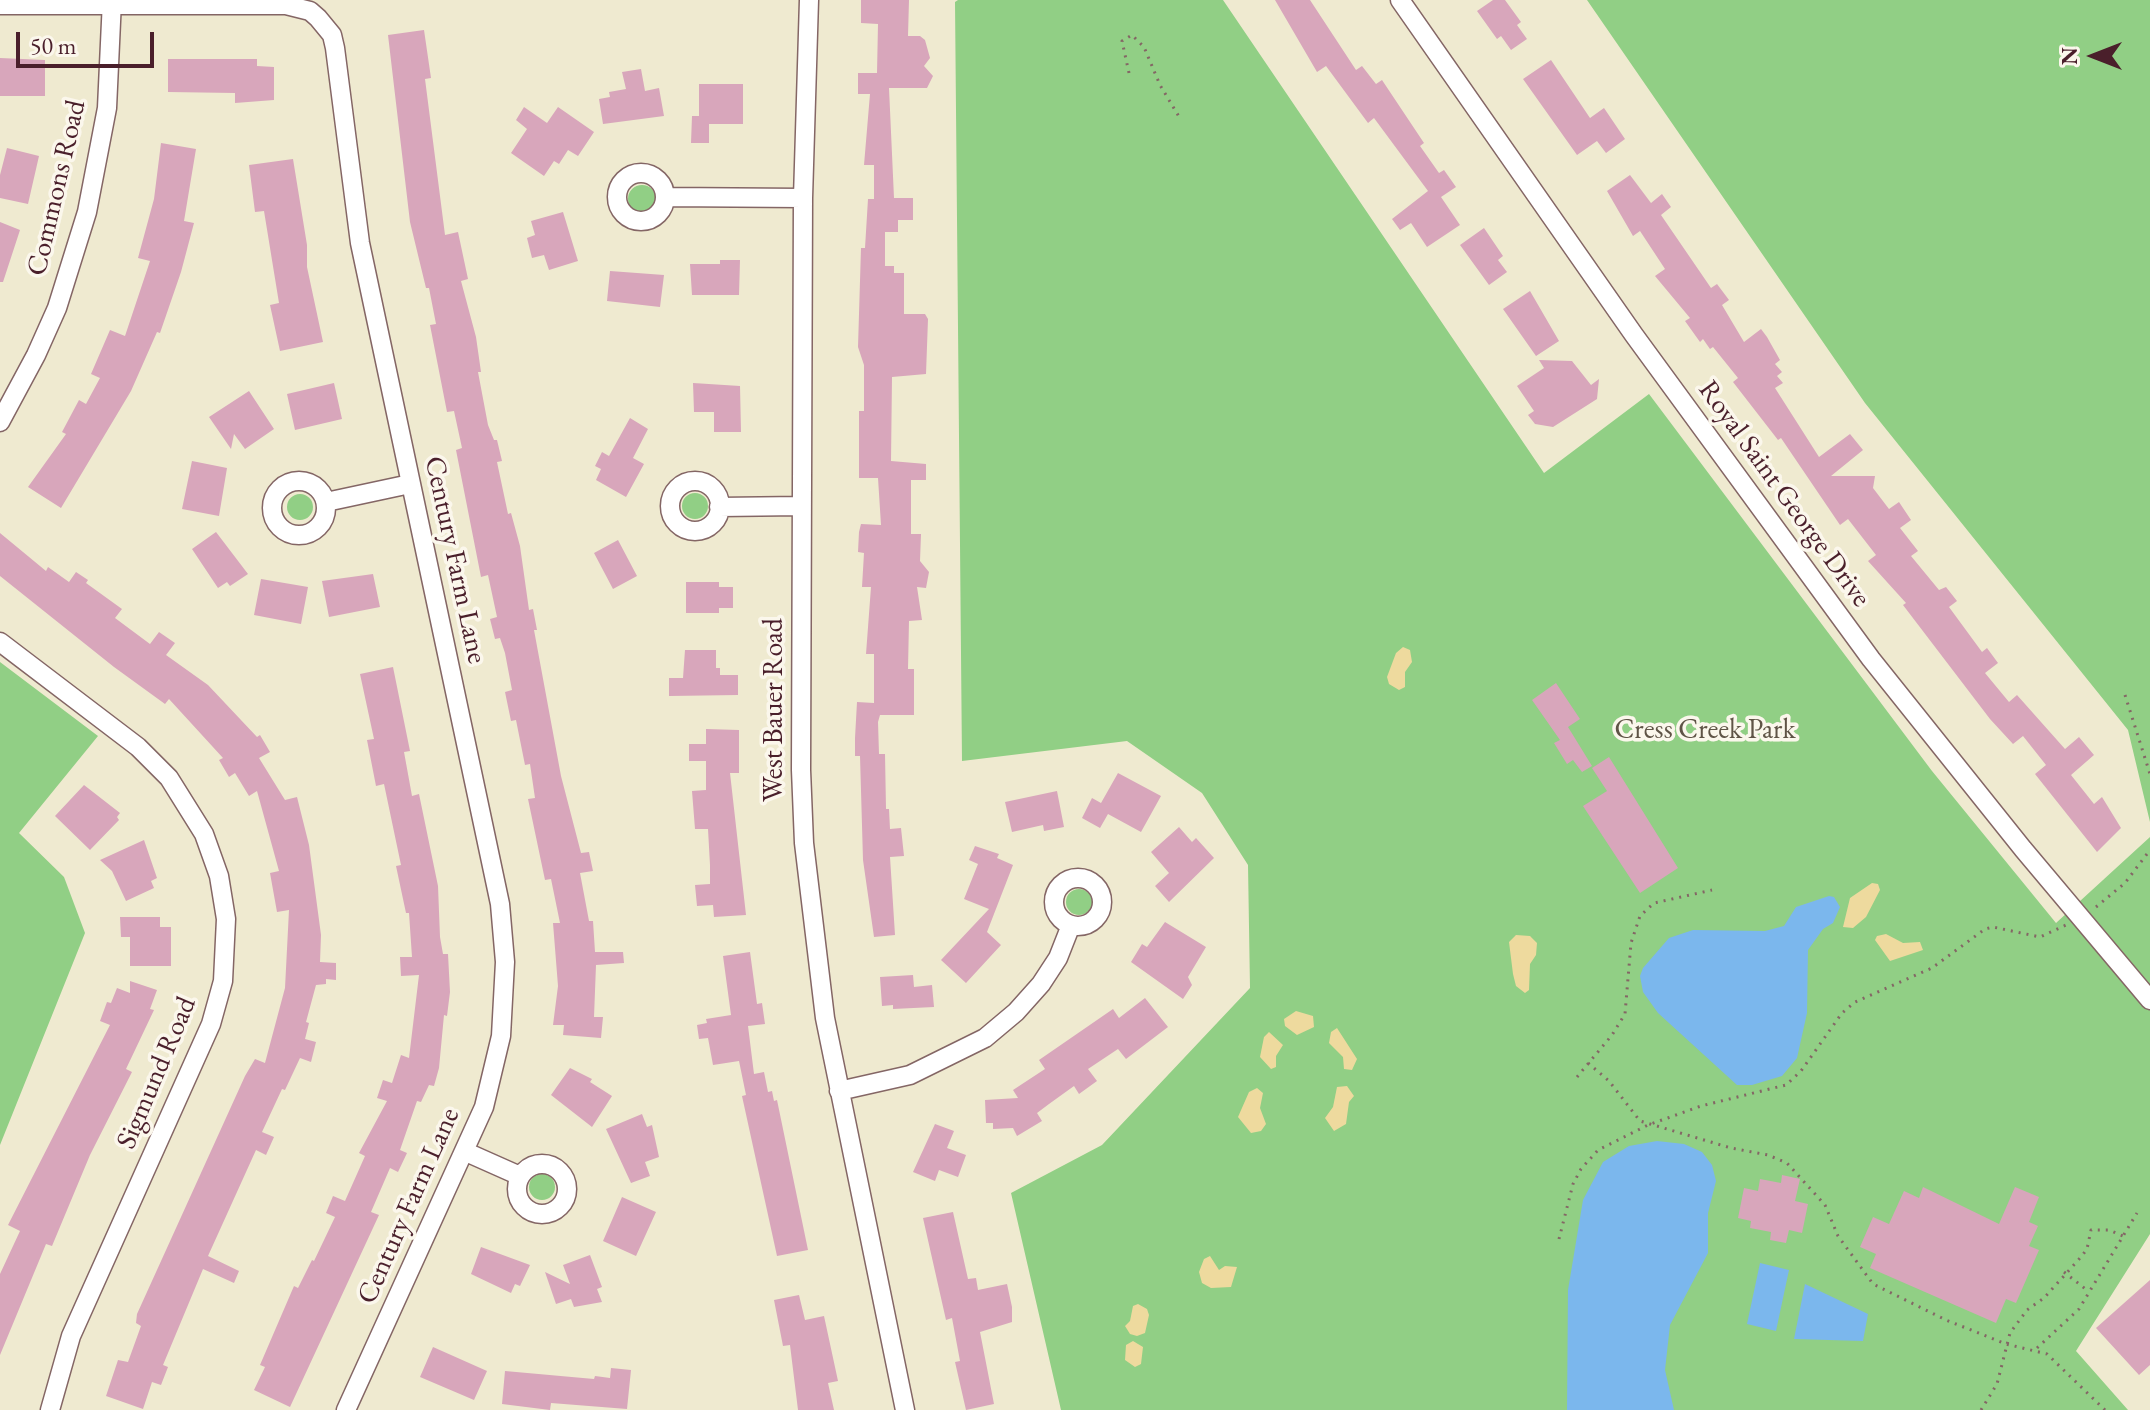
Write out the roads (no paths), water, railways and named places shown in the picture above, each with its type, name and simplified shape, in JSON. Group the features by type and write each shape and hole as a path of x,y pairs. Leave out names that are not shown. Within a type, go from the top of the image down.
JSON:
{"street":[{"name":"West Bauer Road","path":"809,0 803,198 801,506 804,843 814,947 839,1091 905,1410"},
{"name":"Royal Saint George Drive","path":"1400,0 1730,469 1871,659 2150,1000"},
{"name":"Commons Road","path":"0,422 36,355 77,248 107,108 112,3"},
{"name":"Century Farm Lane","path":"0,5 286,5 310,11 325,24 335,48 360,243 504,933 501,1036 484,1107 354,1408"},
{"path":"665,197 803,198"},
{"path":"326,502 410,484"},
{"path":"719,507 801,506"},
{"name":"Sigmund Road","path":"0,642 138,747 169,778 204,834 219,876 226,919 223,981 211,1024 71,1336 50,1410"},
{"path":"839,1091 910,1075 985,1038 1041,984 1058,958 1071,925"},
{"path":"466,1152 520,1176"}],"water":[{"path":"1834,897 1840,907 1833,923 1823,929 1808,950 1807,1013 1797,1058 1782,1076 1752,1085 1737,1085 1658,1013 1643,992 1640,976 1643,968 1669,938 1693,930 1765,931 1784,926 1796,907"},
{"path":"1657,1141 1684,1144 1702,1152 1712,1165 1716,1181 1708,1213 1708,1253 1670,1325 1665,1370 1674,1410 1567,1410 1568,1290 1583,1200 1603,1162 1629,1146"},
{"path":"1760,1263 1789,1270 1776,1331 1747,1324"},
{"path":"1805,1284 1868,1314 1863,1341 1794,1339"}],"park label":[{"name":"Cress Creek Park","path":"1705,730"}]}
